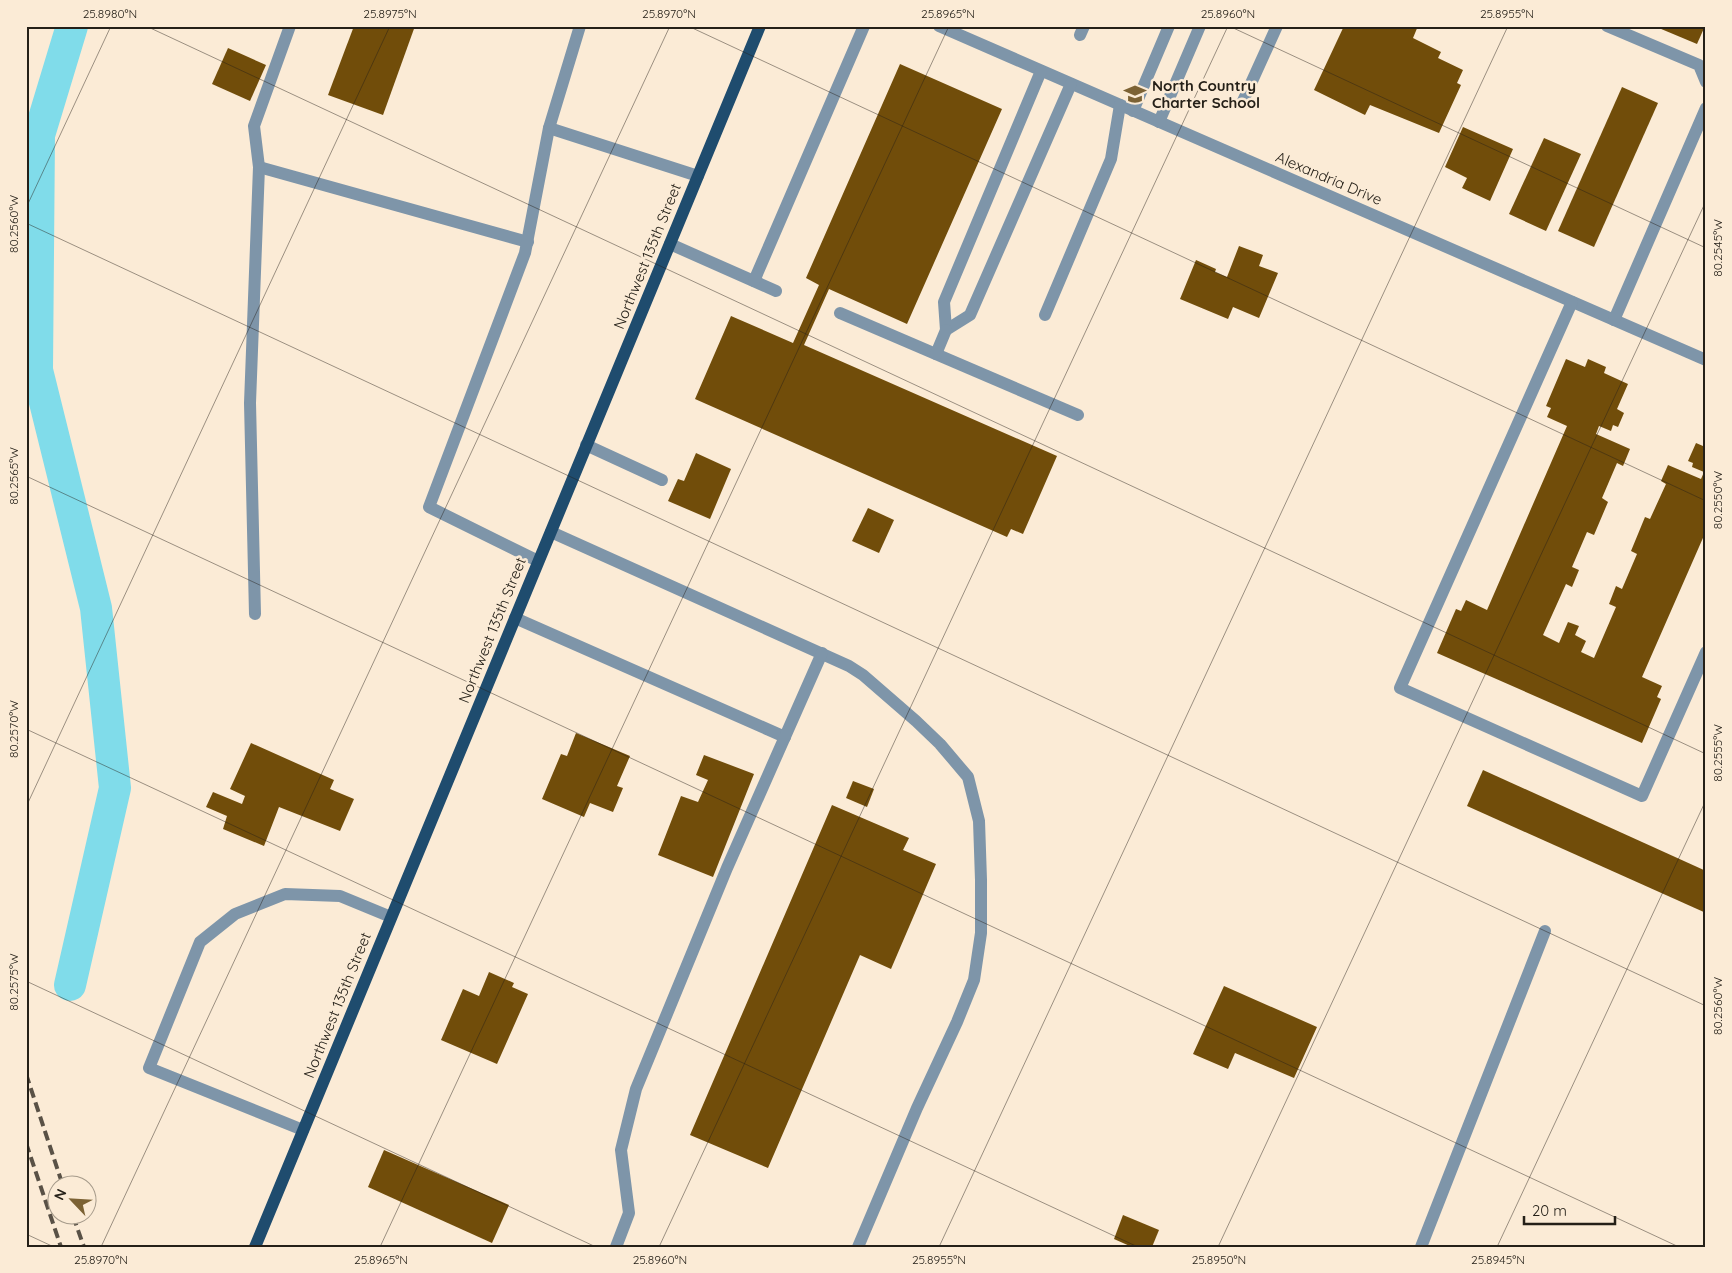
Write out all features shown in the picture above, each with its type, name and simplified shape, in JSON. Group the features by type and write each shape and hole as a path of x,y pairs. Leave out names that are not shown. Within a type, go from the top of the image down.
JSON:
{"main road":[{"name":"Northwest 135th Street","path":"255,1247 760,26"}],"street":[{"path":"255,614 250,403 259,167 254,126 290,26"},
{"path":"538,561 429,506 528,242 549,128 580,26"},
{"path":"754,281 864,26"},
{"name":"Alexandria Drive","path":"939,26 1706,360"},
{"path":"1133,111 1169,26"},
{"path":"1159,122 1200,26"},
{"path":"1243,101 1277,26"},
{"path":"1607,26 1699,65 1706,82"},
{"path":"936,354 946,330 944,302 1041,71"},
{"path":"946,330 970,315 1071,84"},
{"path":"1045,315 1111,159 1120,105"},
{"path":"1614,320 1706,108"},
{"path":"549,128 698,176"},
{"path":"259,167 528,242"},
{"path":"670,244 776,291"},
{"path":"1572,302 1400,688 1642,796 1706,652"},
{"path":"840,313 1078,415"},
{"path":"586,445 662,480"},
{"path":"550,532 849,666 863,675 940,744 968,777 979,821 981,932 974,980 957,1022 897,1152 858,1247"},
{"path":"515,618 785,737"},
{"path":"616,1247 629,1213 621,1150 636,1089 727,868 822,653"},
{"path":"303,1130 149,1068 200,942 234,914 285,894 340,896 392,916"},
{"path":"1421,1247 1545,930"}],"building":[{"path":"354,26 415,26 383,115 328,95"},
{"path":"1344,26 1418,26 1413,38 1441,52 1438,58 1463,70 1457,83 1461,85 1439,133 1370,105 1365,115 1314,90"},
{"path":"1654,26 1705,26 1697,44"},
{"path":"228,48 266,65 250,101 212,84"},
{"path":"900,64 1002,109 907,324 829,289 804,345 1057,456 1023,534 1011,529 1007,537 695,399 731,316 793,343 819,285 806,278"},
{"path":"1622,87 1658,103 1594,247 1558,231"},
{"path":"1463,127 1513,149 1490,201 1462,188 1467,178 1445,167"},
{"path":"1544,138 1581,154 1546,231 1509,214"},
{"path":"1239,246 1263,255 1259,266 1278,273 1259,318 1233,307 1228,319 1180,299 1196,260 1216,269 1215,272 1227,277"},
{"path":"1566,359 1585,367 1588,359 1606,367 1604,373 1628,384 1617,409 1624,413 1618,427 1613,425 1611,431 1599,426 1596,434 1630,449 1623,466 1617,463 1602,498 1608,502 1594,535 1587,532 1572,567 1579,570 1572,587 1566,584 1543,635 1559,643 1568,622 1579,626 1575,635 1586,641 1581,652 1594,658 1616,607 1609,604 1616,586 1622,589 1637,554 1631,551 1645,517 1650,519 1666,484 1661,481 1668,465 1701,479 1704,472 1692,467 1693,463 1688,461 1696,443 1703,446 1706,440 1706,531 1642,677 1662,686 1657,697 1661,699 1642,743 1437,653 1456,609 1461,611 1466,600 1487,610 1567,426 1547,417 1551,408 1546,406"},
{"path":"696,453 731,469 710,519 668,501 678,479 684,481"},
{"path":"868,508 894,520 879,553 852,541"},
{"path":"576,733 630,756 617,786 623,788 613,812 590,803 584,817 542,799 561,754 567,756"},
{"path":"251,743 334,780 330,789 354,799 340,831 279,807 264,846 223,829 227,816 206,807 213,792 242,804 245,796 230,789"},
{"path":"704,755 754,774 713,877 658,855 681,796 698,802 708,780 696,775"},
{"path":"1483,770 1706,871 1706,913 1467,806"},
{"path":"853,781 874,789 867,807 846,798"},
{"path":"832,805 909,838 903,850 936,864 891,969 860,955 768,1168 690,1135"},
{"path":"489,972 514,983 512,987 528,994 497,1064 441,1040 463,989 479,996"},
{"path":"1224,986 1317,1027 1294,1078 1235,1053 1228,1069 1193,1054"},
{"path":"384,1150 509,1205 492,1243 368,1187"},
{"path":"1123,1215 1159,1230 1152,1247 1132,1247 1114,1239"}],"waterway":[{"path":"70,985 115,788 96,608 37,370 39,135 72,26"}],"railway":[{"path":"26,1074 60,1176"},
{"path":"26,1143 61,1247"},
{"path":"77,1226 84,1247"}],"place":[{"name":"North Country Charter School","path":"1135,94"}]}
